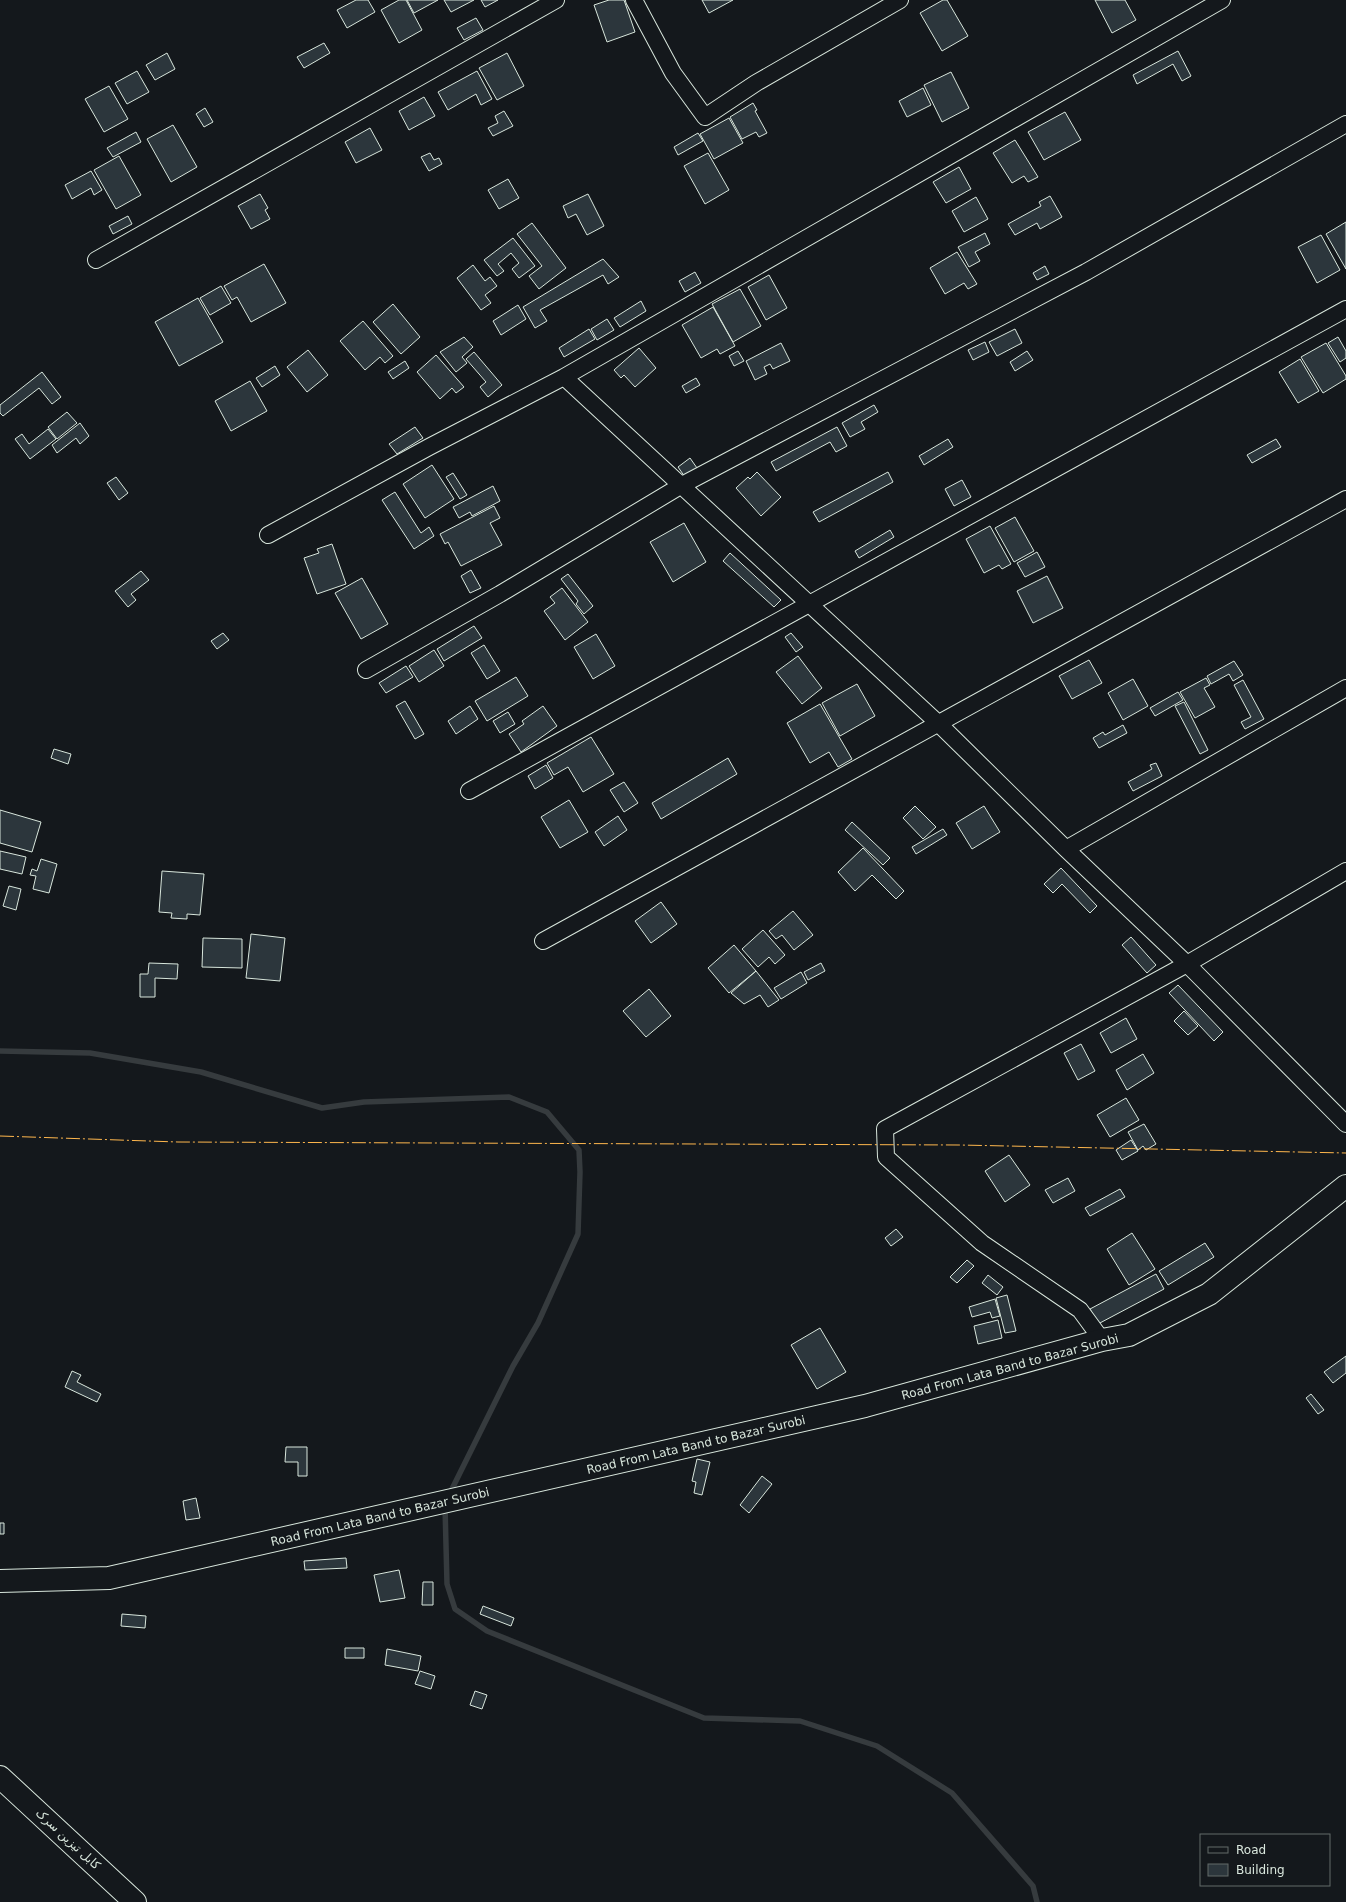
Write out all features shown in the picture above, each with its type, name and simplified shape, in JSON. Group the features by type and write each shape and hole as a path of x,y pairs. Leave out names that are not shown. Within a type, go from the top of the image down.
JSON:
{"main road":[{"name":"Road From Lata Band to Bazar Surobi","path":"0,1581 109,1578 865,1406 1102,1340 1128,1335 1209,1294 1346,1186"},
{"name":"کابل تیزین سرک","path":"0,1777 135,1902"}],"street":[{"path":"96,260 556,0"},
{"path":"634,0 673,73 705,117 756,83 900,0"},
{"path":"268,535 429,447 564,377 1222,0"},
{"path":"366,670 500,594 682,484 1086,272 1346,124"},
{"path":"469,791 1346,309"},
{"path":"564,377 682,484 809,605 939,724 1066,849 1187,964 1346,1124"},
{"path":"543,941 1346,499"},
{"path":"1066,849 1346,688"},
{"path":"1102,1340 1080,1310 982,1243 886,1157 885,1129 1187,964 1346,871"}],"building":[{"path":"356,0 368,0 375,12 347,28 337,10"},
{"path":"399,0 406,0 422,30 399,43 381,10"},
{"path":"407,0 438,0 414,13"},
{"path":"444,0 474,0 451,12"},
{"path":"481,0 498,0 485,7"},
{"path":"609,0 624,0 635,32 607,42 594,5"},
{"path":"702,0 733,0 709,13"},
{"path":"943,0 947,0 968,36 942,51 920,13"},
{"path":"1095,0 1125,0 1136,20 1112,33"},
{"path":"476,18 483,30 464,40 457,28"},
{"path":"324,43 330,53 304,68 297,57"},
{"path":"1178,51 1191,76 1182,81 1173,64 1137,84 1133,75"},
{"path":"167,53 175,69 155,80 146,65"},
{"path":"507,53 524,86 497,100 479,68"},
{"path":"137,71 149,92 127,104 115,83"},
{"path":"477,71 492,99 481,105 476,94 448,110 438,92"},
{"path":"951,72 969,108 942,122 924,85"},
{"path":"109,86 128,119 104,132 85,99"},
{"path":"923,88 931,105 907,117 899,101"},
{"path":"424,97 435,116 409,130 399,111"},
{"path":"753,103 757,110 755,111 767,133 759,137 756,132 742,139 730,117"},
{"path":"205,108 213,122 204,127 196,114"},
{"path":"504,111 513,126 493,136 488,128 498,123 495,116"},
{"path":"1065,112 1081,140 1044,160 1028,132"},
{"path":"729,118 743,143 714,159 700,134"},
{"path":"173,125 197,167 171,182 147,139"},
{"path":"370,128 382,150 356,163 345,142"},
{"path":"136,132 141,142 113,157 107,148"},
{"path":"698,133 703,141 678,155 674,147"},
{"path":"1015,140 1038,177 1028,182 1024,176 1012,183 993,153"},
{"path":"430,153 434,160 439,158 442,164 429,171 421,157"},
{"path":"708,153 729,190 705,204 684,166"},
{"path":"119,156 141,195 116,209 94,170"},
{"path":"959,167 971,189 946,203 933,182"},
{"path":"91,171 102,190 94,195 91,188 72,199 65,185"},
{"path":"508,179 519,198 499,209 488,190"},
{"path":"260,194 268,208 265,210 270,219 251,229 238,206"},
{"path":"588,194 604,226 587,235 576,214 568,218 563,206"},
{"path":"1050,196 1062,217 1040,229 1037,223 1015,235 1008,224 1041,206 1039,202"},
{"path":"976,197 988,219 964,232 952,211"},
{"path":"128,216 132,224 113,234 109,226"},
{"path":"1346,222 1346,269 1326,234"},
{"path":"532,223 566,268 539,289 529,276 542,266 517,234"},
{"path":"985,233 990,244 975,252 980,261 969,267 958,247"},
{"path":"1321,235 1340,270 1317,283 1298,247"},
{"path":"513,238 535,266 519,278 512,269 519,263 511,253 498,264 504,271 497,276 484,260"},
{"path":"957,252 977,284 968,289 964,283 945,294 930,268"},
{"path":"603,259 619,277 608,284 603,275 540,310 547,321 535,328 523,307"},
{"path":"264,264 286,303 251,322 237,297 232,300 224,286"},
{"path":"473,265 485,281 490,277 497,286 485,295 491,303 481,310 457,278"},
{"path":"1045,266 1049,274 1037,280 1033,273"},
{"path":"695,272 701,283 685,292 679,281"},
{"path":"769,275 787,308 766,320 748,287"},
{"path":"221,286 231,303 210,315 200,298"},
{"path":"740,289 761,326 733,342 712,304"},
{"path":"198,298 223,342 179,366 155,322"},
{"path":"641,301 646,311 620,327 614,318"},
{"path":"393,304 420,337 401,354 373,322"},
{"path":"518,305 526,319 501,335 493,321"},
{"path":"713,307 735,346 720,354 717,349 701,358 682,325"},
{"path":"607,319 614,330 597,340 591,329"},
{"path":"363,321 393,356 385,363 380,357 365,370 340,341"},
{"path":"589,329 595,339 564,357 559,348"},
{"path":"1015,329 1022,343 997,356 989,342"},
{"path":"464,337 473,347 462,357 467,363 456,372 440,352"},
{"path":"1338,337 1346,351 1346,358 1340,362 1328,343"},
{"path":"985,342 989,352 973,360 968,350"},
{"path":"781,343 790,361 773,369 770,364 764,367 767,374 755,380 746,361"},
{"path":"1326,343 1346,376 1346,379 1323,393 1301,357"},
{"path":"639,348 656,368 635,387 624,375 621,378 614,370"},
{"path":"308,350 328,375 307,392 287,367"},
{"path":"738,351 744,361 734,366 729,356"},
{"path":"1027,351 1033,360 1015,371 1010,362"},
{"path":"474,352 502,385 488,397 480,387 486,382 466,359"},
{"path":"436,355 464,387 456,393 452,388 440,399 417,372"},
{"path":"1300,359 1319,391 1298,403 1279,372"},
{"path":"405,361 409,368 393,379 388,372"},
{"path":"275,366 280,375 262,387 256,378"},
{"path":"42,372 61,397 52,404 39,388 3,416 0,413 0,405"},
{"path":"696,378 700,385 686,393 682,386"},
{"path":"250,381 267,411 231,431 215,401"},
{"path":"874,405 878,412 861,422 865,429 850,437 842,423"},
{"path":"67,412 77,423 57,439 48,427"},
{"path":"80,423 89,436 80,444 76,438 57,453 52,445"},
{"path":"415,427 423,438 397,454 389,444"},
{"path":"837,427 847,446 836,452 830,442 776,471 771,462"},
{"path":"48,429 56,439 30,459 15,439 22,434 29,444"},
{"path":"948,439 953,447 924,465 919,456"},
{"path":"1276,439 1281,447 1252,463 1247,455"},
{"path":"690,458 697,468 685,477 678,467"},
{"path":"432,465 454,499 425,518 403,484"},
{"path":"757,472 781,497 761,516 736,488 748,477 750,479"},
{"path":"888,472 893,482 819,522 813,512"},
{"path":"453,473 467,495 460,499 446,477"},
{"path":"116,477 128,493 119,500 107,483"},
{"path":"962,480 971,497 954,506 945,489"},
{"path":"493,486 500,501 472,516 470,512 459,518 453,507"},
{"path":"395,492 421,533 429,527 434,536 414,549 382,500"},
{"path":"494,506 500,518 490,523 502,545 461,566 448,542 445,544 440,534"},
{"path":"1015,517 1034,551 1014,562 995,528"},
{"path":"684,523 706,562 673,582 650,542"},
{"path":"990,526 1011,564 1002,569 999,565 984,573 966,539"},
{"path":"890,530 894,537 859,558 855,551"},
{"path":"332,544 346,584 317,594 304,558 319,553 317,549"},
{"path":"1037,552 1045,567 1025,577 1017,563"},
{"path":"730,553 781,600 774,607 723,561"},
{"path":"471,570 481,588 470,593 461,576"},
{"path":"141,571 149,580 131,594 136,600 128,607 115,591"},
{"path":"568,574 593,606 584,614 576,604 578,601 561,579"},
{"path":"1047,576 1063,608 1033,623 1017,591"},
{"path":"362,578 388,624 361,639 335,593"},
{"path":"562,588 588,622 565,640 544,611 555,603 550,597"},
{"path":"474,626 482,638 444,661 437,649"},
{"path":"223,633 229,640 217,649 211,641"},
{"path":"791,633 803,647 796,652 785,637"},
{"path":"596,634 615,666 593,679 574,647"},
{"path":"484,645 500,671 487,679 471,653"},
{"path":"434,650 444,666 419,682 409,666"},
{"path":"798,656 822,688 802,704 776,672"},
{"path":"1089,660 1102,683 1072,699 1059,676"},
{"path":"1234,661 1243,675 1233,681 1229,674 1211,684 1207,676"},
{"path":"406,666 413,677 386,693 379,683"},
{"path":"516,677 528,696 487,721 475,701"},
{"path":"1206,678 1210,685 1204,688 1215,707 1195,718 1180,692"},
{"path":"1133,679 1148,706 1123,720 1108,693"},
{"path":"1243,680 1264,719 1245,729 1241,722 1251,717 1234,685"},
{"path":"857,684 875,716 840,736 822,703"},
{"path":"1178,692 1183,700 1155,716 1150,708"},
{"path":"405,701 424,734 415,739 396,706"},
{"path":"1184,702 1208,750 1200,754 1175,706"},
{"path":"820,704 852,759 838,767 829,752 810,763 787,723"},
{"path":"470,706 478,719 456,734 448,721"},
{"path":"543,706 557,726 521,752 509,734 524,724 522,721"},
{"path":"508,712 515,724 500,733 493,721"},
{"path":"1123,725 1127,733 1099,748 1093,738 1103,732 1105,735"},
{"path":"591,737 614,774 583,792 568,767 554,775 547,763"},
{"path":"54,749 71,754 68,764 51,758"},
{"path":"728,758 737,774 661,819 652,803"},
{"path":"1156,763 1162,776 1133,791 1128,782 1152,769 1150,765"},
{"path":"546,765 553,778 535,789 528,776"},
{"path":"624,782 638,803 624,812 610,790"},
{"path":"569,800 588,832 560,848 541,817"},
{"path":"915,806 936,827 923,839 903,818"},
{"path":"984,806 1000,832 972,849 956,823"},
{"path":"0,810 41,822 32,852 0,843"},
{"path":"618,816 627,830 604,846 595,832"},
{"path":"852,822 890,858 883,865 845,830"},
{"path":"943,829 947,835 916,854 912,847"},
{"path":"863,848 904,891 896,899 872,875 855,891 838,872"},
{"path":"0,851 26,857 22,874 0,869"},
{"path":"41,859 57,864 49,893 33,889 36,876 30,875 32,869 37,871"},
{"path":"1061,868 1097,906 1090,913 1062,884 1053,893 1044,884"},
{"path":"162,871 204,874 200,915 187,914 187,919 171,918 172,913 159,912"},
{"path":"9,886 21,889 16,910 3,906"},
{"path":"661,902 677,924 651,943 635,921"},
{"path":"793,911 813,935 794,950 782,935 776,939 769,931"},
{"path":"763,930 785,955 775,964 769,957 758,967 742,949"},
{"path":"251,934 285,938 280,981 246,978"},
{"path":"1131,937 1156,965 1147,973 1122,945"},
{"path":"203,938 242,939 242,968 202,967"},
{"path":"734,945 756,971 729,993 708,968"},
{"path":"149,963 178,964 177,979 155,978 155,997 140,997 140,974 148,974"},
{"path":"821,963 825,971 808,980 804,972"},
{"path":"756,971 779,1000 768,1007 760,995 744,1004 731,993"},
{"path":"801,972 807,983 781,999 774,988"},
{"path":"1178,985 1223,1032 1214,1041 1169,993"},
{"path":"649,989 671,1016 646,1037 623,1011"},
{"path":"1184,1011 1198,1026 1188,1035 1174,1021"},
{"path":"1126,1018 1137,1039 1111,1053 1100,1033"},
{"path":"1081,1044 1095,1071 1078,1080 1064,1053"},
{"path":"1143,1054 1154,1073 1127,1090 1116,1070"},
{"path":"1126,1098 1139,1120 1110,1137 1097,1115"},
{"path":"1144,1124 1156,1144 1146,1150 1143,1146 1138,1150 1128,1132"},
{"path":"1131,1140 1138,1151 1122,1160 1116,1150"},
{"path":"1009,1155 1030,1185 1005,1202 985,1171"},
{"path":"1068,1178 1075,1191 1053,1203 1045,1190"},
{"path":"1120,1189 1125,1197 1090,1216 1085,1208"},
{"path":"896,1229 903,1237 891,1246 885,1238"},
{"path":"1132,1233 1155,1269 1129,1285 1107,1249"},
{"path":"1205,1243 1214,1257 1168,1285 1159,1271"},
{"path":"967,1260 974,1266 957,1283 950,1277"},
{"path":"1156,1274 1164,1289 1098,1324 1090,1309"},
{"path":"988,1275 1003,1287 997,1295 982,1283"},
{"path":"1007,1295 1016,1331 1005,1333 996,1298"},
{"path":"995,1299 1000,1316 992,1318 990,1312 972,1317 969,1307"},
{"path":"998,1320 1002,1338 978,1344 974,1326"},
{"path":"820,1328 846,1372 817,1389 791,1345"},
{"path":"1346,1356 1346,1373 1333,1383 1324,1372"},
{"path":"72,1371 81,1375 77,1382 101,1394 97,1402 65,1387"},
{"path":"1311,1394 1324,1410 1318,1414 1306,1398"},
{"path":"286,1447 307,1447 307,1476 298,1476 298,1462 285,1462"},
{"path":"697,1459 710,1462 702,1495 694,1493 696,1482 692,1481"},
{"path":"762,1476 772,1484 749,1513 740,1505"},
{"path":"196,1498 200,1518 186,1520 183,1501"},
{"path":"0,1523 4,1523 4,1534 0,1534"},
{"path":"346,1558 347,1568 305,1570 304,1561"},
{"path":"399,1570 405,1598 380,1602 374,1575"},
{"path":"423,1582 433,1582 433,1605 422,1605"},
{"path":"483,1606 514,1618 511,1626 480,1614"},
{"path":"122,1614 146,1616 145,1628 121,1626"},
{"path":"345,1648 364,1648 364,1658 345,1658"},
{"path":"387,1649 421,1656 418,1671 385,1665"},
{"path":"420,1671 435,1676 431,1689 415,1684"},
{"path":"475,1691 487,1695 482,1709 470,1705"}],"waterway":[{"path":"0,1051 90,1053 201,1072 322,1108 364,1102 509,1097 547,1112 579,1150 580,1172 578,1234 538,1323 513,1366 449,1495"},
{"path":"445,1506 447,1584 455,1609 487,1631 704,1718 800,1721 877,1746 952,1793 1033,1886 1037,1902"}],"power":[{"path":"0,1136 178,1142 959,1145 1346,1153"}]}
